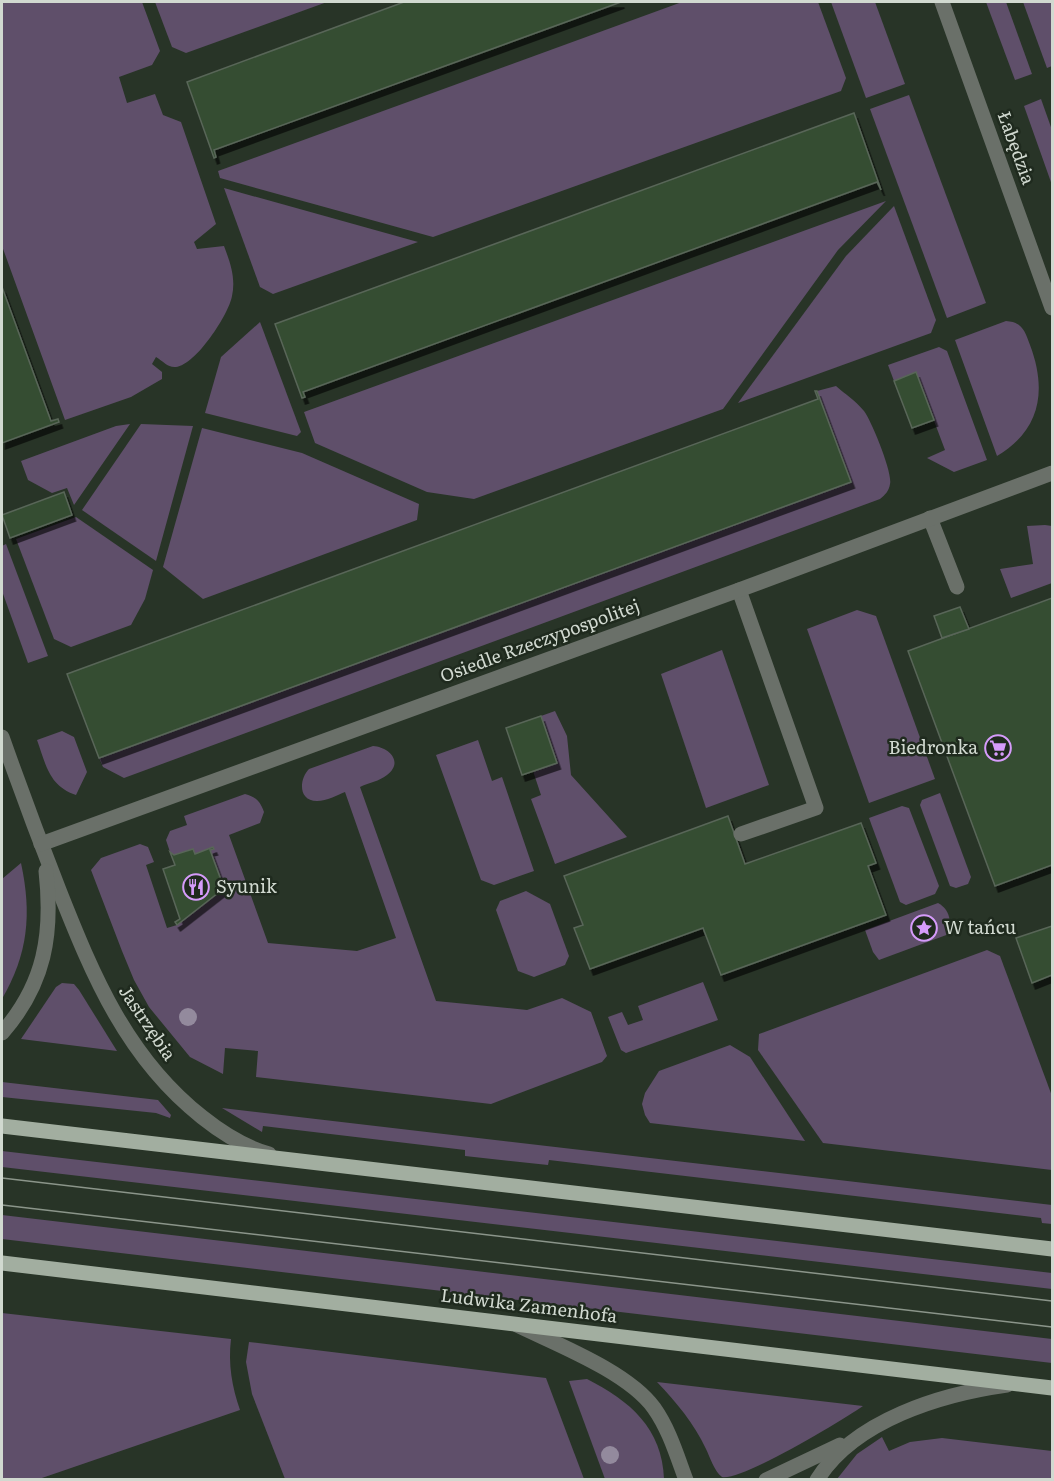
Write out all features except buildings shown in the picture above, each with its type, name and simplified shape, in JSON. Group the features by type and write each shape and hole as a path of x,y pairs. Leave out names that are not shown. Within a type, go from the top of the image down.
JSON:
{"main road":[{"path":"2,1126 1053,1249"},
{"name":"Ludwika Zamenhofa","path":"2,1263 1053,1388"}],"street":[{"name":"Łabędzia","path":"942,2 1053,308"},
{"name":"Osiedle Rzeczypospolitej","path":"41,844 1053,473"},
{"path":"930,518 957,587"},
{"path":"739,590 816,808 741,834"},
{"name":"Jastrzębia","path":"2,737 41,844 99,985 123,1028 153,1070 182,1101 218,1130 254,1149 291,1160"},
{"name":"Jastrzębia","path":"2,1033 30,993 47,941 49,903 41,844"},
{"path":"514,1324 621,1378 643,1394 666,1428 686,1479"},
{"path":"766,1479 914,1408 975,1390 1017,1384"},
{"path":"817,1479 834,1457 870,1431"}],"shaded area":[{"path":"2,2 142,2 160,51 152,65 119,77 127,103 155,94 163,115 181,122 216,224 194,242 197,249 224,246 233,276 230,304 210,338 193,358 173,367 156,357 152,364 162,372 162,379 131,397 65,420 2,246"},
{"path":"155,2 327,2 186,53 172,47"},
{"path":"682,2 818,2 846,78 841,91 433,237 220,178 218,171"},
{"path":"831,2 875,2 905,84 866,98"},
{"path":"986,2 1006,2 1032,74 1015,80"},
{"path":"1023,2 1052,2 1052,66 1047,68"},
{"path":"909,95 986,303 947,318 870,109"},
{"path":"1041,99 1052,130 1052,185 1024,106"},
{"path":"224,188 418,242 273,294 260,287"},
{"path":"886,201 838,250 723,409 474,499 427,492 315,443 304,412"},
{"path":"894,206 936,320 931,333 738,403 846,256"},
{"path":"1006,321 1019,325 1026,335 1035,362 1039,393 1031,421 1023,434 1012,446 997,456 955,340"},
{"path":"260,322 301,432 297,436 205,413 221,357"},
{"path":"939,347 947,351 987,460 954,472 927,458 945,450 916,373 894,381 888,365"},
{"path":"836,386 864,411 881,447 890,484 887,493 880,499 124,778 103,767 99,758 850,482 817,391"},
{"path":"130,424 74,505 67,488 52,493 28,480 21,461 116,426"},
{"path":"141,424 193,426 156,561 82,510"},
{"path":"202,428 302,453 419,504 417,520 203,599 163,567"},
{"path":"76,517 153,570 145,599 131,625 71,647 54,639 16,539"},
{"path":"1027,526 1052,526 1052,583 1011,598 1000,569 1033,564"},
{"path":"6,544 48,656 28,663 2,591 2,546"},
{"path":"857,610 876,616 935,779 869,803 807,629"},
{"path":"722,650 769,785 706,808 661,674"},
{"path":"555,711 567,736 571,775 627,837 555,864 531,799 541,795 533,771 541,716"},
{"path":"62,731 74,737 87,772 76,795 54,780 46,766 37,740"},
{"path":"478,740 492,781 502,777 534,871 494,885 481,880 436,755"},
{"path":"373,746 389,752 394,765 384,777 360,787 436,1001 527,1010 562,998 591,1012 607,1056 602,1062 491,1104 256,1077 258,1051 225,1048 223,1074 190,1057 149,1007 134,980 91,870 101,858 140,844 148,847 154,862 146,865 167,928 177,925 224,889 210,850 213,848 195,854 193,849 174,855 170,852 166,840 170,831 187,825 184,816 245,794 255,798 261,805 264,812 260,823 229,835 268,943 357,951 396,938 345,792 317,801 306,797 302,789 303,778 309,769"},
{"path":"940,793 971,877 968,884 956,888 950,886 920,805 922,800"},
{"path":"902,806 909,808 939,886 935,894 906,905 900,902 869,818"},
{"path":"21,863 26,899 25,933 17,966 2,999 2,879"},
{"path":"526,891 550,904 569,956 565,965 534,977 518,971 496,910 500,901"},
{"path":"938,903 949,916 949,934 879,960 873,952 865,930"},
{"path":"987,950 1000,956 1052,1096 1052,1170 823,1143 758,1050 759,1034"},
{"path":"703,982 718,1020 626,1053 621,1050 608,1017 622,1012 628,1025 643,1020 638,1006"},
{"path":"62,983 74,984 79,990 117,1051 21,1039 56,987"},
{"path":"730,1045 750,1057 805,1141 650,1123 642,1104 645,1093 659,1071"},
{"path":"2,1082 158,1100 171,1115 170,1118 156,1113 2,1097"},
{"path":"222,1108 1052,1205 1052,1224 1042,1223 1041,1218 549,1160 548,1165 465,1156 465,1150 263,1126 262,1132"},
{"path":"2,1151 1052,1273 1052,1289 2,1167"},
{"path":"2,1215 1052,1339 1052,1363 2,1239"},
{"path":"2,1313 231,1339 231,1375 240,1410 39,1479 2,1479"},
{"path":"249,1342 546,1378 584,1479 285,1479 252,1394 246,1362"},
{"path":"587,1379 617,1397 641,1418 657,1445 664,1479 605,1479 569,1381"},
{"path":"657,1382 863,1406 815,1436 770,1460 750,1470 722,1477 714,1468 701,1439 690,1422"},
{"path":"882,1437 889,1451 910,1442 942,1438 1052,1451 1052,1479 837,1479 857,1454"}],"tram line":[{"path":"2,1178 1052,1301"},
{"path":"2,1205 1052,1327"}],"place":[{"name":"Biedronka","path":"998,748"},
{"name":"Syunik","path":"196,887"},
{"name":"W tańcu","path":"924,928"}]}
